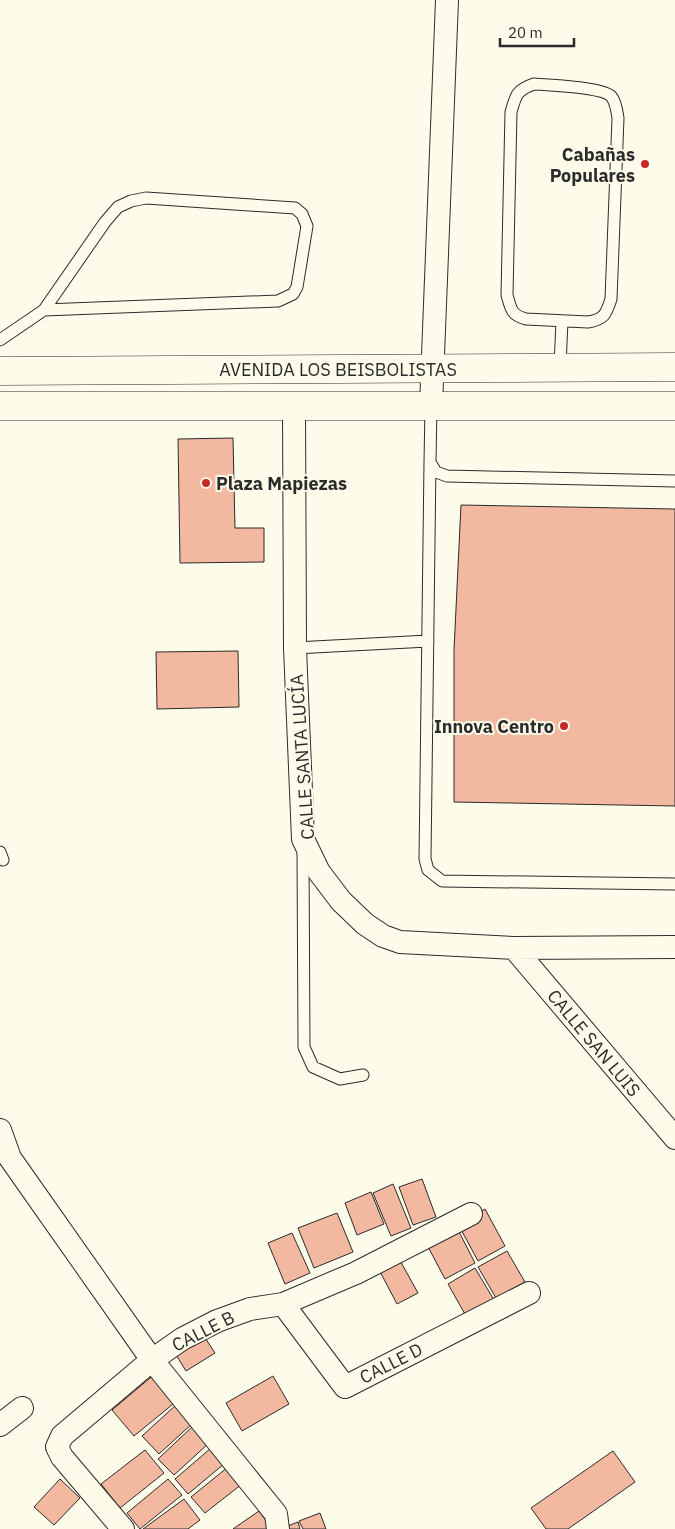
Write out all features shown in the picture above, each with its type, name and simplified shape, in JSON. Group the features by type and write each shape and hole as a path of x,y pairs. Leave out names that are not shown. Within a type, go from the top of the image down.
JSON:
{"main road":[{"name":"AVENIDA LOS BEISBOLISTAS","path":"0,371 431,369 560,366 675,367"},
{"name":"AVENIDA LOS BEISBOLISTAS","path":"0,406 675,406"}],"street":[{"path":"431,406 447,0"},
{"name":"CALLE SANTA LUCÍA","path":"294,406 295,648 303,839 319,872 341,901 365,924 383,936 400,942 514,948 675,947"},
{"name":"CALLE SAN LUIS","path":"514,948 675,1138"},
{"path":"0,1130 5,1162 152,1360 277,1522"},
{"name":"CALLE B","path":"123,1529 62,1457 58,1447 62,1436 152,1360 182,1340 217,1321 250,1309 283,1304 356,1273 472,1214"},
{"name":"CALLE D","path":"283,1304 345,1386 529,1293"},
{"path":"0,1425 22,1408"}],"lane":[{"path":"534,84 598,90 610,96 616,106 618,118 611,299 605,315 598,320 588,322 562,321 518,317 512,311 507,295 511,112 515,98 522,88 534,84"},
{"path":"0,340 44,310 105,222 118,207 131,201 146,198 295,208 302,214 307,226 297,287 293,294 278,301 44,310"},
{"path":"560,366 562,321"},
{"path":"431,406 425,859 428,870 442,881 675,884"},
{"path":"430,462 436,472 447,476 675,481"},
{"path":"295,648 428,642"},
{"path":"303,839 304,1047 313,1067 340,1079 363,1075"}],"building":[{"name":"Plaza Mapiezas","path":"233,438 235,528 264,528 264,562 180,563 178,439"},
{"name":"Innova Centro","path":"461,505 675,509 675,806 454,802 454,650"},
{"path":"238,651 239,707 157,709 156,652"},
{"path":"422,1179 436,1217 413,1225 399,1187"},
{"path":"393,1184 411,1228 391,1236 373,1193"},
{"path":"371,1192 384,1224 357,1235 345,1203"},
{"path":"485,1209 505,1246 478,1261 458,1224"},
{"path":"337,1213 353,1252 314,1268 298,1228"},
{"path":"456,1226 475,1263 445,1279 426,1243"},
{"path":"292,1233 310,1273 285,1284 268,1243"},
{"path":"507,1251 525,1282 496,1298 478,1267"},
{"path":"397,1255 418,1293 397,1304 377,1266"},
{"path":"475,1268 494,1300 466,1316 448,1284"},
{"path":"202,1333 215,1353 186,1371 173,1350"},
{"path":"156,1373 178,1400 134,1436 112,1410"},
{"path":"273,1376 289,1404 242,1431 226,1403"},
{"path":"177,1404 194,1422 159,1454 142,1436"},
{"path":"193,1426 209,1443 174,1475 158,1459"},
{"path":"211,1448 224,1464 188,1494 175,1479"},
{"path":"145,1450 164,1473 120,1508 101,1484"},
{"path":"613,1451 635,1482 568,1529 546,1529 531,1508"},
{"path":"228,1467 242,1484 205,1513 191,1497"},
{"path":"60,1479 80,1498 54,1525 34,1507"},
{"path":"168,1479 182,1495 140,1529 127,1513"},
{"path":"184,1499 200,1520 188,1529 143,1529"},
{"path":"259,1511 272,1529 233,1529"},
{"path":"320,1513 326,1529 303,1529 299,1521"},
{"path":"298,1522 300,1529 280,1529"}],"place":[{"name":"Cabañas Populares","path":"645,164"},
{"name":"Plaza Mapiezas","path":"206,483"},
{"name":"Innova Centro","path":"564,726"}]}
